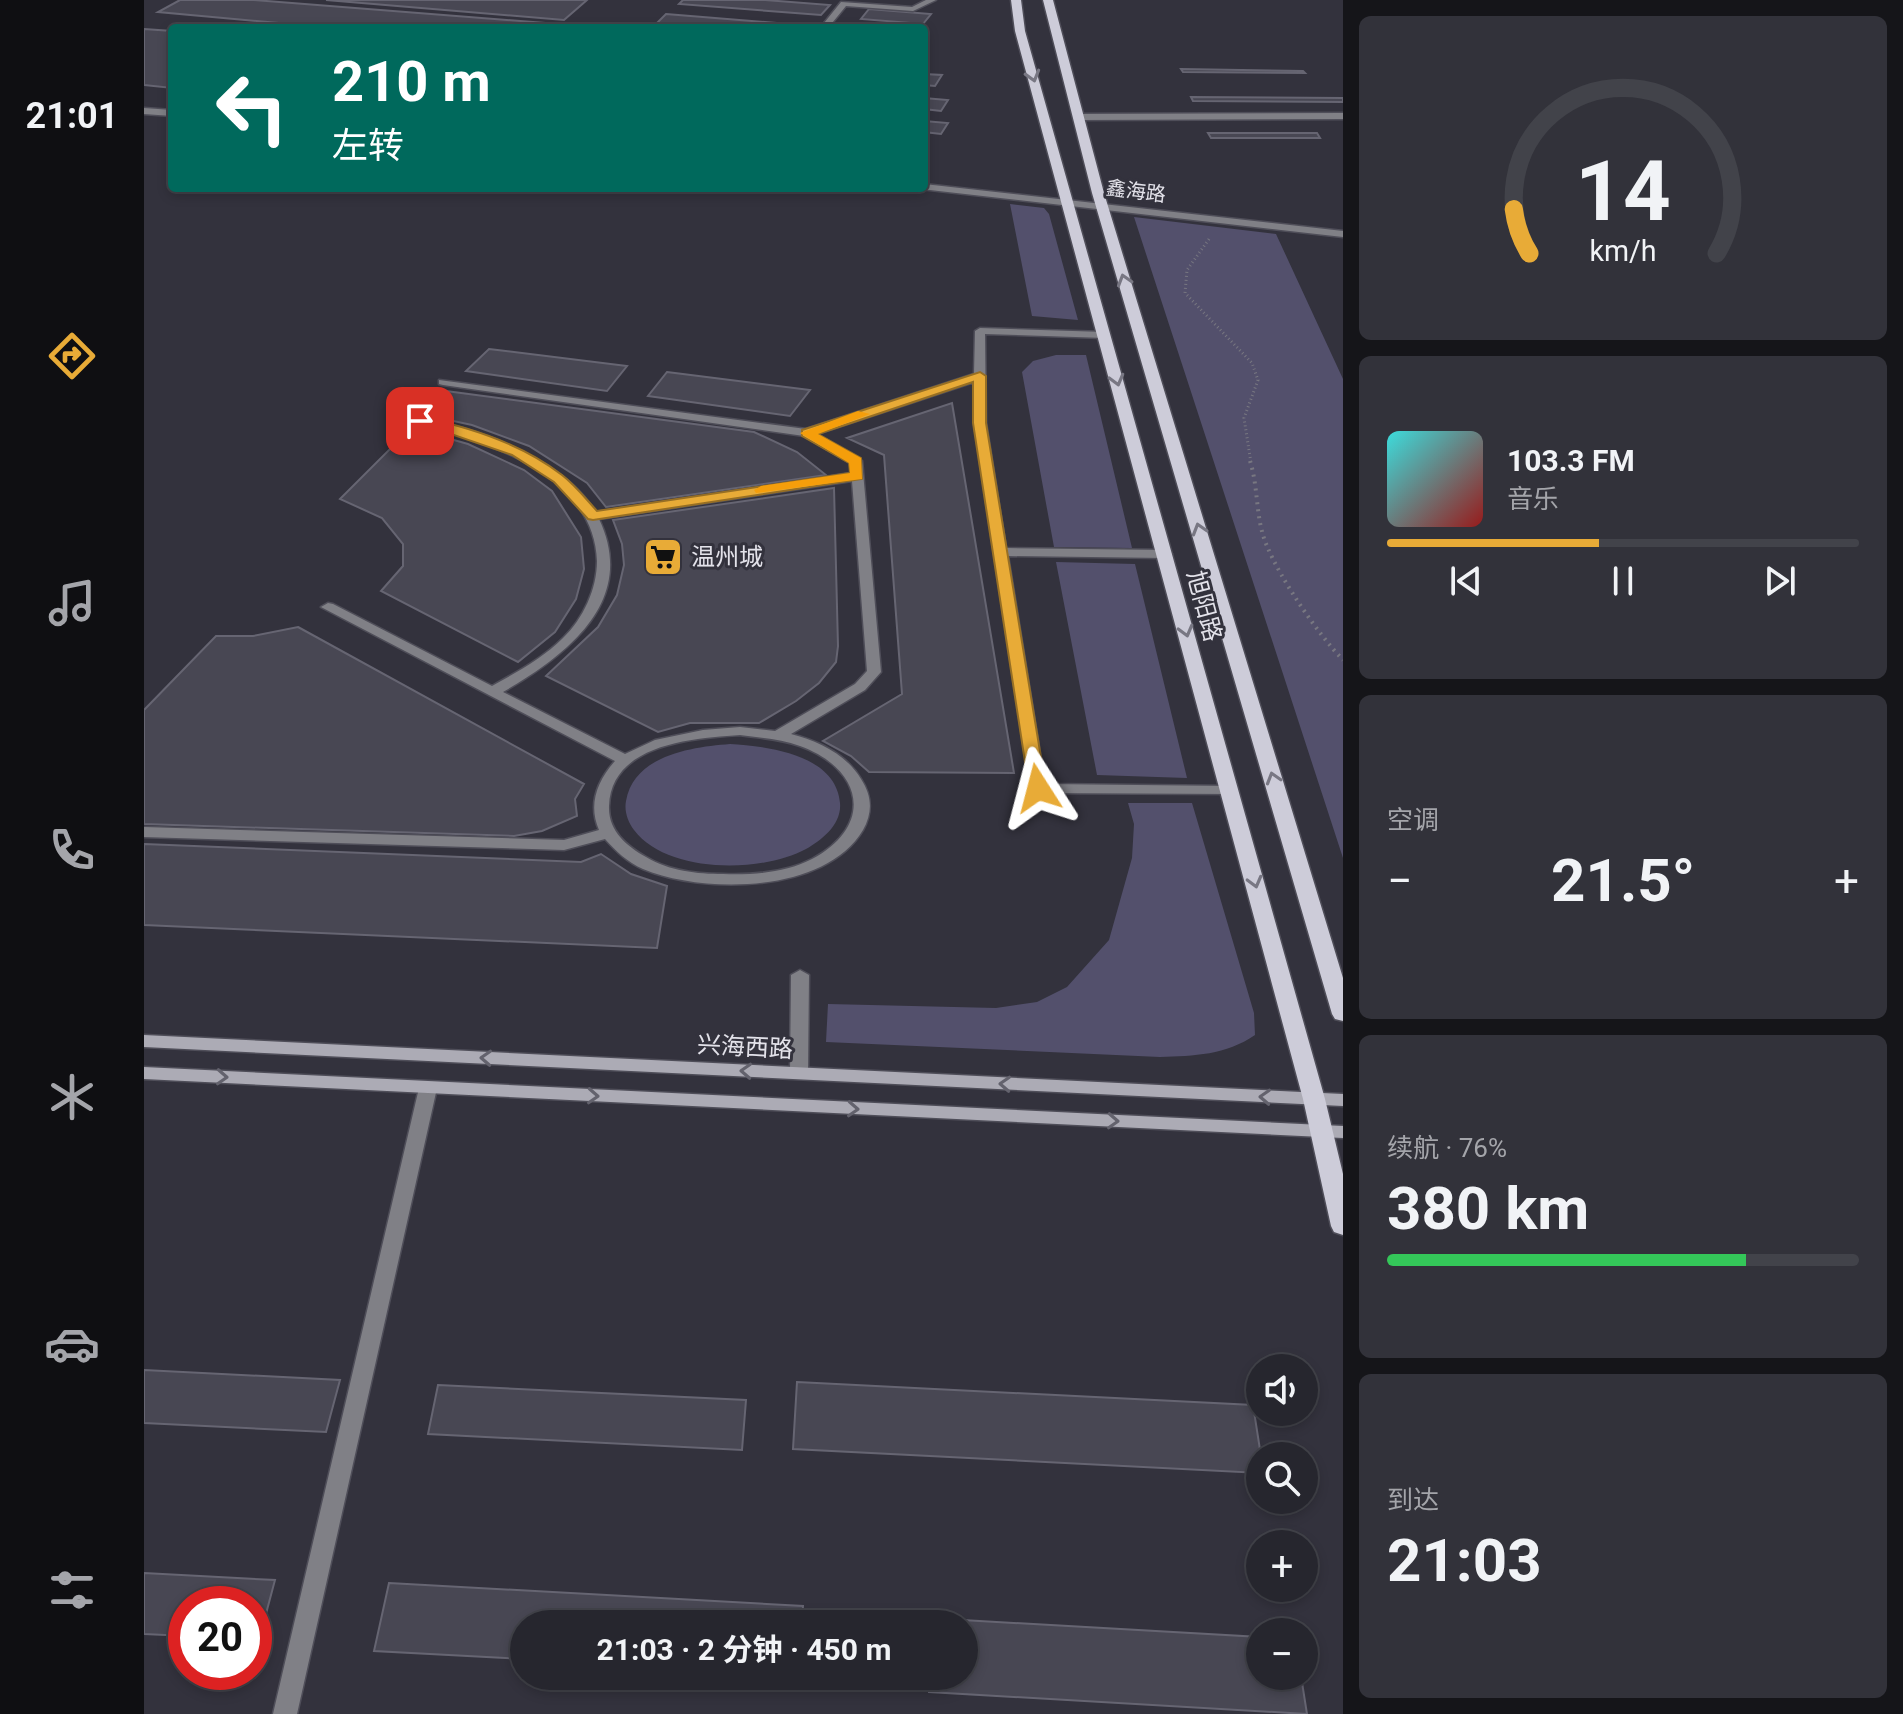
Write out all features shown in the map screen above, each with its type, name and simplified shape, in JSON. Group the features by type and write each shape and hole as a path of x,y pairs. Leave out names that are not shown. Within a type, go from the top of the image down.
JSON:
{"main road":[{"name":"旭阳路","path":"1016,0 1020,31 1087,195 1343,1014"},
{"name":"旭阳路","path":"1048,0 1078,117 1105,335 1314,1099 1343,1226"},
{"name":"兴海西路","path":"144,1041 1343,1100"},
{"path":"144,1073 1343,1132"}],"street":[{"path":"827,24 844,4 913,9 932,0"},
{"path":"144,101 168,104"},
{"path":"144,111 168,113"},
{"path":"1078,117 1343,116"},
{"name":"鑫海路","path":"928,177 1046,188 1343,234"},
{"name":"鑫海路","path":"928,187 1087,195"},
{"name":"鑫海路","path":"1185,204 1343,224"},
{"path":"1105,335 980,331 980,423 1038,788 1230,791"},
{"path":"807,433 980,376"},
{"path":"443,382 807,433 856,461 874,672 860,687 779,735"},
{"path":"420,421 445,426 517,452 559,479 593,516 606,558 597,597 587,617 553,653 493,692"},
{"path":"593,516 857,476"},
{"path":"1000,552 1165,554"},
{"path":"328,607 626,761"},
{"path":"740,731 779,735 814,746 842,764 860,785 865,808 857,832 835,853 802,870 762,879 714,880 670,872 633,856 608,833 599,808 606,783 626,761 657,743 697,733 740,731"},
{"path":"144,832 564,845 608,833"},
{"path":"799,1074 800,975"},
{"path":"285,1714 428,1088"}],"path":[{"path":"1207,231 1209,240 1187,267 1182,280 1185,293 1252,363 1258,380 1244,418 1257,483 1258,513 1267,546 1322,638 1343,660"}],"shaded area":[{"path":"1010,204 1044,208 1049,214 1078,320 1032,316"},
{"path":"1134,217 1276,234 1343,379 1343,858"},
{"path":"1056,355 1086,355 1132,548 1054,547 1022,372 1033,361"},
{"path":"1056,562 1135,564 1187,778 1097,775"},
{"path":"730,744 762,747 797,756 826,773 836,786 840,803 838,818 830,830 806,849 787,857 741,865 716,865 669,855 649,844 634,830 627,816 626,801 631,785 640,773 667,756"},
{"path":"1128,803 1192,803 1254,1013 1255,1035 1221,1050 1160,1057 826,1042 828,1004 996,1008 1037,1002 1067,987 1109,940 1132,858 1134,824"}],"building":[{"path":"180,0 254,0 558,24 290,24 158,12"},
{"path":"326,0 587,0 564,20"},
{"path":"683,0 765,0 830,5 821,15 679,4"},
{"path":"869,9 931,14 923,24 861,19"},
{"path":"666,14 788,24 656,24"},
{"path":"144,29 168,31 168,88 144,85"},
{"path":"1181,69 1303,71 1305,73 1183,72"},
{"path":"928,74 942,75 935,86 928,85"},
{"path":"1191,97 1343,98 1343,102 1193,101"},
{"path":"928,98 948,100 941,111 928,109"},
{"path":"928,121 948,123 941,134 928,132"},
{"path":"1208,133 1317,133 1320,138 1211,138"},
{"path":"489,349 627,366 607,391 466,371"},
{"path":"667,372 810,390 790,416 648,396"},
{"path":"446,391 754,432 797,452 826,475 606,507 587,483 529,446 472,425 425,415"},
{"path":"952,403 1014,773 869,772 851,756 823,741 902,694 884,455 847,438"},
{"path":"411,428 468,444 524,470 552,491 581,537 584,569 576,599 555,632 518,662 381,591 403,566 403,544 382,518 340,499"},
{"path":"834,488 836,662 819,683 796,701 759,723 690,723 658,732 546,676 598,627 617,595 624,565 622,544 613,520"},
{"path":"298,627 584,784 575,799 577,816 542,831 514,836 144,824 144,710 216,636 253,636"},
{"path":"144,844 581,862 601,854 631,874 667,886 657,948 144,925"},
{"path":"144,1370 340,1380 326,1432 144,1423"},
{"path":"797,1382 1246,1405 1246,1426 1256,1426 1259,1442 1246,1442 1246,1472 793,1449"},
{"path":"438,1385 746,1400 742,1450 428,1434"},
{"path":"144,1573 275,1580 272,1591 272,1586 168,1586 168,1635 144,1634"},
{"path":"389,1583 803,1606 803,1610 510,1610 510,1658 374,1651"},
{"path":"978,1621 1246,1636 1246,1690 1303,1690 1307,1714 929,1692 978,1690"}],"slow traffic":[{"path":"761,490 857,476 856,461 807,433 863,414"}],"place":[{"name":"温州城","path":"663,557"}],"route":[{"path":"420,421 445,426 517,452 559,479 593,516 857,476 856,461 807,433 980,376 980,423 1038,788"}]}
